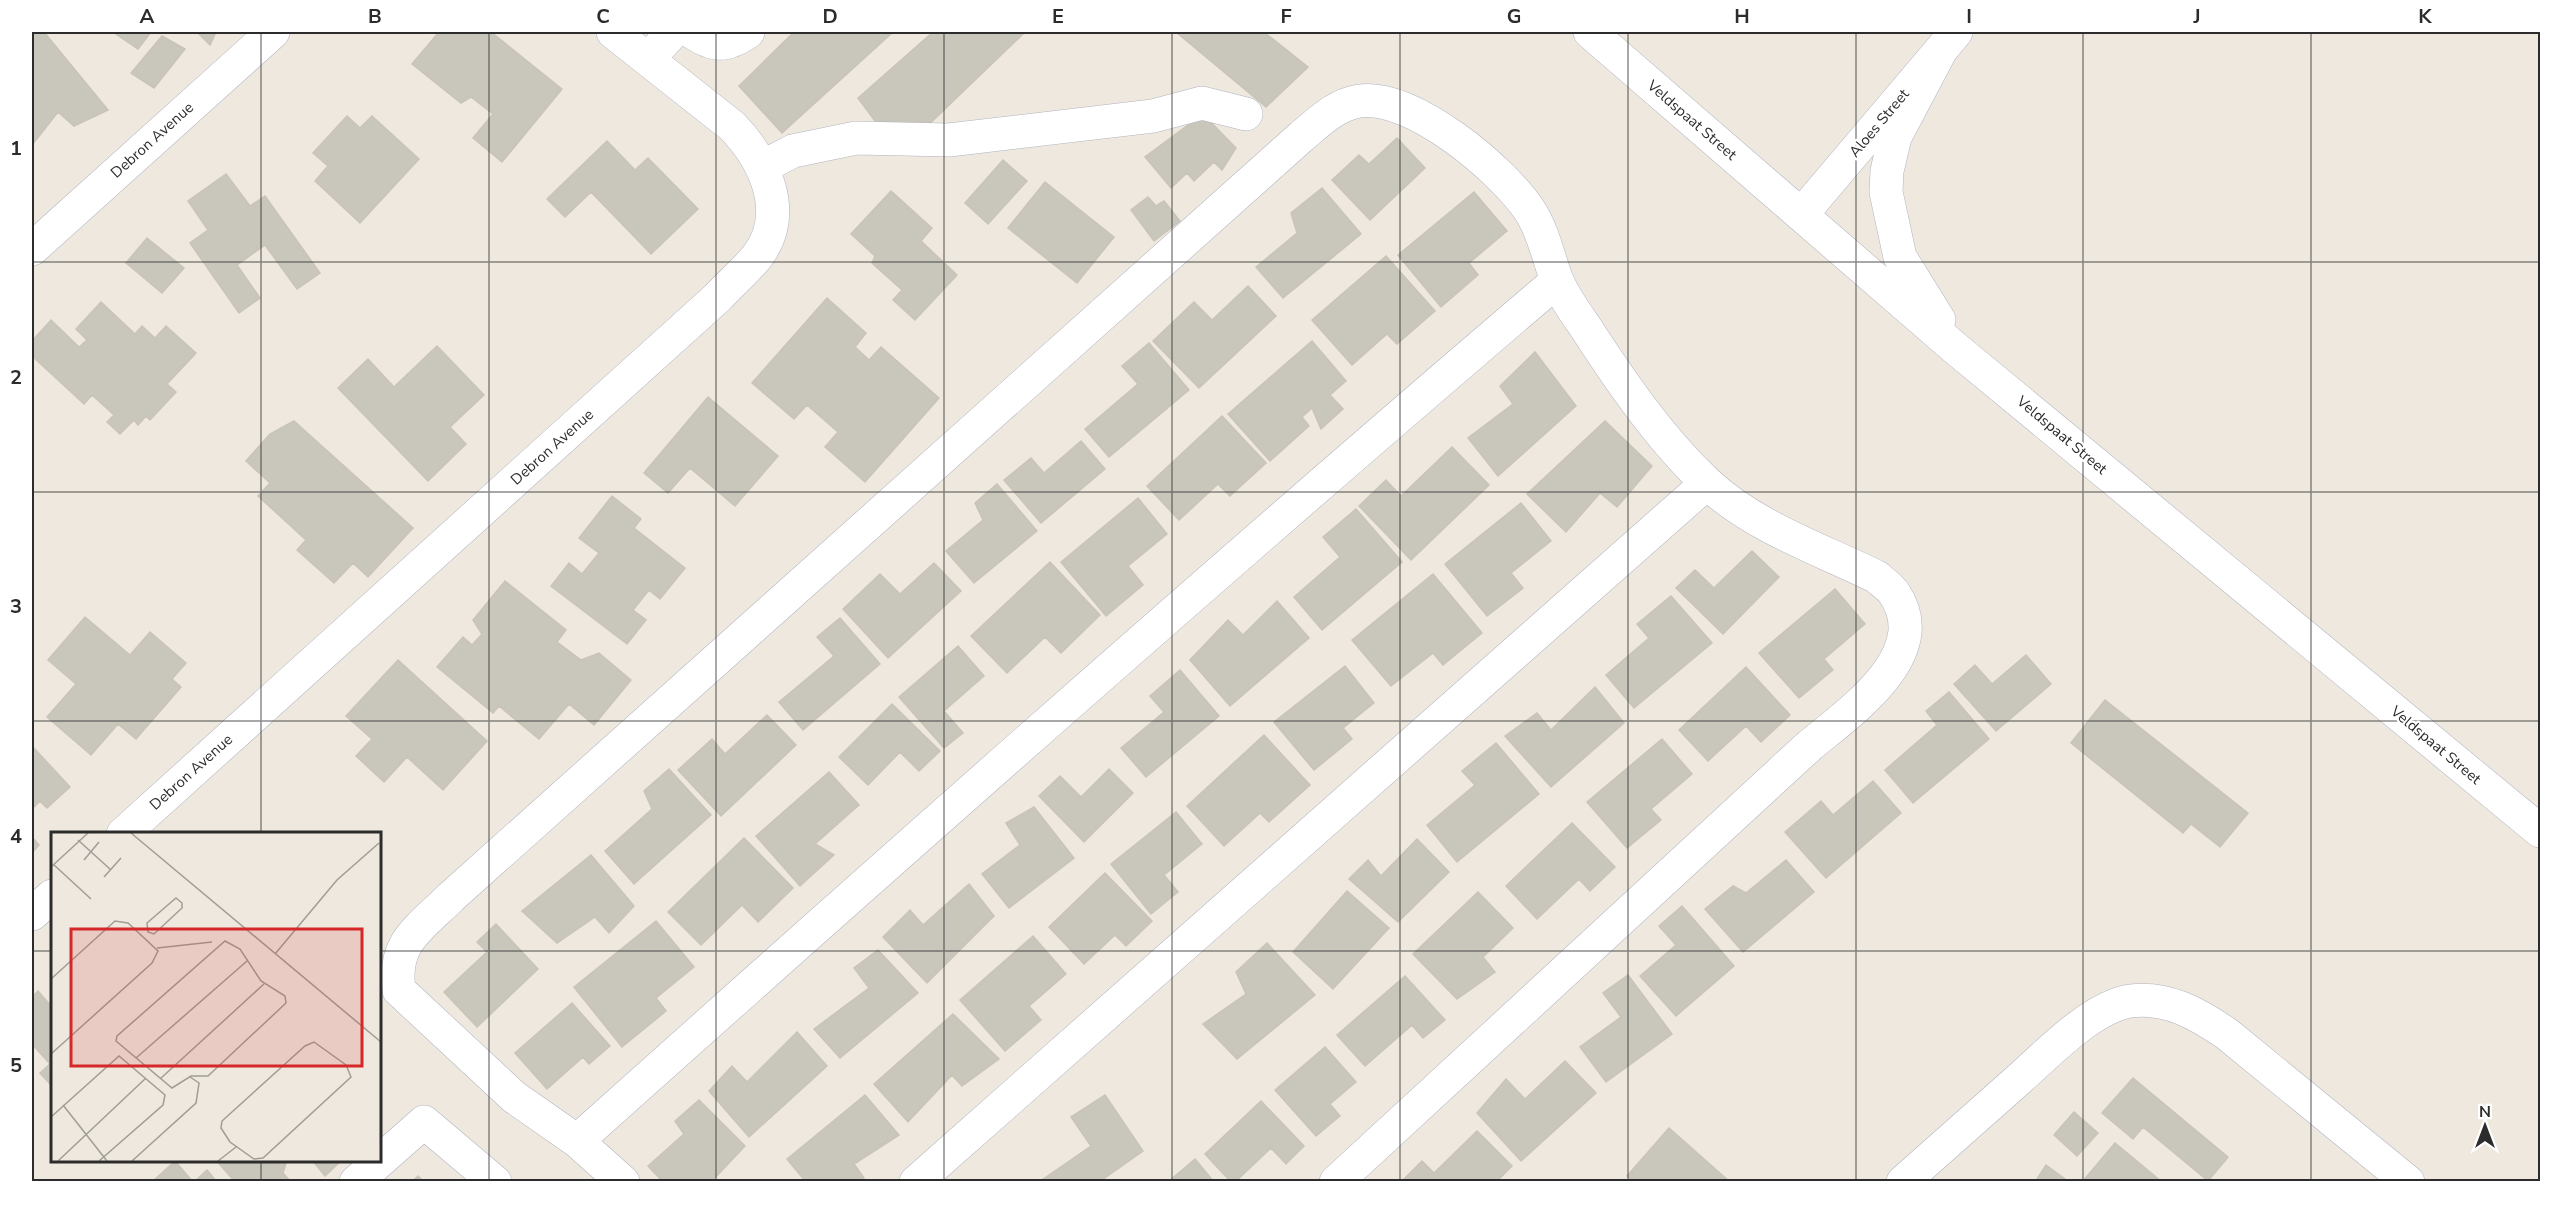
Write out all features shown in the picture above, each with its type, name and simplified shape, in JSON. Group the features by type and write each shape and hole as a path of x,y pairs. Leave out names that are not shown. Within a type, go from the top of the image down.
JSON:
{"street":[{"name":"Debron Avenue","path":"32,249 273,32"},
{"name":"Debron Avenue","path":"125,832 708,306 757,256 769,234 774,212 762,167 749,144 732,126 613,32"},
{"path":"648,59 673,32"},
{"path":"692,32 712,44 723,45 733,42 747,32"},
{"name":"Veldspaat Street","path":"1590,32 1955,348 2541,831"},
{"path":"1948,41 1895,136 1887,171 1886,192 1900,257 1955,348"},
{"name":"Aloes Street","path":"1801,215 1948,41"},
{"path":"623,1182 577,1141 514,1097 399,990 396,968 404,944 452,897 589,773 1330,111 1361,101 1396,106 1430,120 1497,173 1530,211 1544,241 1557,281 1583,325 1645,411 1707,483 1743,511 1877,577 1894,593 1904,619 1905,636 1899,656 1881,684 1808,747 1336,1182"},
{"path":"762,167 793,151 856,138 949,140 1153,116 1202,103 1246,114"},
{"path":"577,1141 902,849 1221,568 1557,281"},
{"path":"916,1182 1707,483"},
{"path":"32,914 51,897"},
{"path":"1903,1182 2072,1034 2101,1013 2130,1002 2174,1005 2198,1014 2227,1034 2408,1182"},
{"path":"381,1160 424,1122 495,1182"},
{"path":"356,1182 379,1162"}],"building":[{"path":"32,32 44,32 108,110 74,126 58,112 32,145"},
{"path":"113,32 151,32 138,49"},
{"path":"197,32 216,32 210,45"},
{"path":"439,32 491,32 562,89 502,162 473,138 493,114 471,97 461,103 412,64"},
{"path":"794,32 893,32 782,133 739,86"},
{"path":"933,32 1025,32 899,153 858,98"},
{"path":"1176,32 1264,32 1308,67 1266,107"},
{"path":"162,36 185,49 154,88 131,73"},
{"path":"1203,114 1236,148 1222,170 1214,162 1194,181 1187,173 1171,188 1145,157"},
{"path":"347,116 360,128 372,116 419,159 360,223 315,181 328,166 313,153"},
{"path":"1397,138 1425,168 1370,220 1332,180 1359,155 1369,164"},
{"path":"607,141 635,170 648,158 698,209 651,254 591,192 565,217 547,199"},
{"path":"1003,160 1027,181 988,224 965,203"},
{"path":"226,174 250,206 265,196 320,273 297,289 265,245 237,265 260,298 239,313 190,243 208,230 188,201"},
{"path":"1045,182 1114,237 1077,283 1008,228"},
{"path":"1322,188 1361,234 1283,298 1256,267 1297,233 1291,213"},
{"path":"891,191 932,228 921,241 957,275 915,320 893,300 902,290 872,263 875,256 851,234"},
{"path":"1474,192 1507,231 1469,263 1478,275 1441,307 1398,255"},
{"path":"1148,197 1156,206 1164,201 1180,221 1154,241 1131,210"},
{"path":"147,238 184,268 162,293 126,263"},
{"path":"1386,256 1435,311 1397,344 1387,334 1352,365 1312,320"},
{"path":"1248,286 1276,316 1199,388 1153,341 1194,302 1212,320"},
{"path":"827,298 866,333 855,347 869,360 881,347 939,398 865,482 825,447 838,432 807,405 794,419 752,383"},
{"path":"101,302 135,334 142,326 155,338 166,326 196,353 167,384 176,392 150,420 146,416 138,425 134,420 120,434 107,422 114,415 92,395 84,404 32,356 32,341 51,320 79,347 87,340 76,329"},
{"path":"1312,341 1346,381 1330,395 1343,409 1321,429 1312,408 1302,417 1309,426 1270,461 1228,414"},
{"path":"1149,343 1189,390 1109,457 1085,429 1138,384 1122,366"},
{"path":"437,346 484,395 450,427 466,444 428,481 338,388 368,359 394,387"},
{"path":"1535,352 1576,406 1498,476 1468,438 1513,404 1500,386"},
{"path":"708,397 778,456 735,506 690,468 668,493 644,473"},
{"path":"1222,416 1266,463 1230,496 1218,484 1179,520 1147,486"},
{"path":"294,421 413,528 368,577 353,563 334,583 297,550 306,540 258,496 270,483 246,461 270,434"},
{"path":"1605,421 1652,466 1617,507 1600,493 1566,532 1527,494"},
{"path":"1081,441 1105,469 1041,523 1004,480 1031,458 1044,473"},
{"path":"1452,447 1489,485 1411,560 1359,506 1386,480 1401,496"},
{"path":"997,484 1037,531 974,583 946,551 983,520 975,503"},
{"path":"612,496 641,519 634,528 685,568 660,599 649,590 633,610 646,620 627,644 551,586 569,563 582,574 599,553 579,538"},
{"path":"1138,498 1167,534 1128,566 1143,585 1106,616 1061,562"},
{"path":"1521,503 1551,541 1511,573 1523,588 1487,616 1445,564"},
{"path":"1356,509 1402,562 1322,630 1294,597 1340,557 1323,537"},
{"path":"1752,551 1779,577 1723,634 1676,588 1695,570 1714,588"},
{"path":"1050,562 1100,615 1061,653 1045,637 1007,673 971,636"},
{"path":"934,563 961,591 888,658 843,609 880,574 900,594"},
{"path":"1433,574 1482,633 1443,665 1433,653 1391,686 1352,640"},
{"path":"505,581 566,630 557,642 581,660 599,653 631,680 594,725 569,704 539,739 499,706 493,713 437,667 463,637 472,645 482,634 473,620"},
{"path":"1835,589 1865,624 1824,659 1833,670 1799,698 1759,653"},
{"path":"1671,596 1712,643 1634,708 1606,675 1649,638 1637,624"},
{"path":"1277,601 1309,638 1230,706 1190,660 1228,620 1243,635"},
{"path":"85,617 130,655 150,632 186,663 172,679 181,687 136,739 118,724 91,755 47,717 76,684 48,660"},
{"path":"840,618 880,664 803,730 779,702 834,656 817,637"},
{"path":"958,646 984,676 944,711 963,733 944,748 899,697"},
{"path":"2026,655 2051,684 1996,731 1954,684 1975,665 1992,684"},
{"path":"398,660 487,741 443,790 407,757 384,782 356,756 372,739 346,716"},
{"path":"1345,666 1374,703 1343,728 1352,739 1314,770 1274,722"},
{"path":"1746,667 1790,715 1761,742 1746,726 1708,761 1679,730"},
{"path":"1180,670 1219,716 1146,777 1121,748 1164,712 1150,696"},
{"path":"1595,687 1624,723 1551,787 1505,736 1537,713 1551,730"},
{"path":"1949,692 1989,739 1913,803 1885,770 1937,725 1926,711"},
{"path":"2105,700 2248,813 2220,847 2191,824 2183,833 2071,743"},
{"path":"892,704 940,751 919,771 900,752 868,785 839,757"},
{"path":"767,715 796,745 721,816 678,770 712,739 725,754"},
{"path":"1264,735 1310,785 1269,822 1260,813 1224,846 1187,806"},
{"path":"1662,739 1692,774 1651,809 1661,820 1627,848 1587,802"},
{"path":"1496,743 1539,794 1457,862 1427,825 1475,785 1462,771"},
{"path":"32,746 70,787 47,808 40,801 32,809"},
{"path":"669,769 711,815 634,884 605,851 652,809 644,791"},
{"path":"1109,769 1133,793 1084,842 1039,796 1060,776 1081,797"},
{"path":"829,772 859,805 815,844 834,855 800,886 756,836"},
{"path":"1873,781 1901,813 1826,878 1785,832 1821,801 1833,815"},
{"path":"1034,807 1074,858 1009,908 982,874 1020,845 1006,823"},
{"path":"1176,812 1202,844 1164,875 1178,892 1151,914 1111,864"},
{"path":"1572,823 1615,867 1590,891 1579,879 1537,919 1506,886"},
{"path":"32,837 39,845 32,853"},
{"path":"744,838 793,888 758,922 742,905 701,945 668,912"},
{"path":"1417,839 1449,872 1398,922 1349,879 1368,860 1381,876"},
{"path":"591,855 634,906 609,933 595,917 557,943 522,911"},
{"path":"1786,860 1814,892 1743,952 1705,909 1733,886 1746,893"},
{"path":"1105,873 1152,921 1126,946 1115,935 1084,964 1049,927"},
{"path":"969,884 994,916 927,983 883,937 910,910 923,925"},
{"path":"1347,891 1389,928 1333,989 1293,952"},
{"path":"1478,892 1513,928 1483,957 1495,972 1457,999 1413,954"},
{"path":"1682,906 1734,966 1676,1016 1640,976 1676,945 1659,926"},
{"path":"656,921 694,967 656,998 666,1011 622,1047 574,987"},
{"path":"496,924 538,969 477,1027 444,992 487,952 477,942"},
{"path":"1033,936 1066,974 1029,1006 1041,1020 1005,1051 960,1000"},
{"path":"1267,943 1315,995 1237,1059 1203,1024 1246,994 1236,972"},
{"path":"878,950 918,993 840,1058 814,1029 869,988 854,968"},
{"path":"1628,975 1672,1034 1606,1082 1580,1047 1621,1017 1603,993"},
{"path":"1405,976 1445,1020 1423,1038 1412,1025 1365,1066 1337,1035"},
{"path":"38,991 51,1006 51,1085 40,1073 50,1064 32,1044 32,997"},
{"path":"572,1003 610,1046 589,1064 583,1057 547,1089 515,1053"},
{"path":"953,1014 999,1059 962,1086 952,1075 908,1122 874,1084"},
{"path":"797,1032 827,1066 749,1137 709,1091 732,1066 747,1082"},
{"path":"1325,1047 1356,1082 1330,1104 1340,1116 1316,1136 1275,1090"},
{"path":"1565,1061 1596,1093 1521,1161 1477,1113 1506,1079 1525,1099"},
{"path":"2133,1078 2228,1157 2208,1181 2143,1127 2133,1139 2102,1113"},
{"path":"865,1095 899,1135 854,1164 864,1178 860,1182 806,1182 787,1159"},
{"path":"1105,1095 1143,1151 1099,1182 1043,1182 1042,1180 1091,1146 1071,1117"},
{"path":"699,1100 745,1146 711,1182 663,1182 648,1166 684,1134 675,1121"},
{"path":"1261,1101 1304,1146 1286,1164 1271,1148 1235,1182 1231,1182 1205,1154"},
{"path":"2074,1112 2098,1133 2077,1156 2054,1135"},
{"path":"1669,1128 1730,1182 1633,1182 1627,1176"},
{"path":"1477,1131 1512,1166 1496,1182 1401,1182 1422,1161 1434,1173"},
{"path":"2115,1143 2162,1182 2083,1181"},
{"path":"1195,1159 1214,1182 1168,1182"},
{"path":"176,1162 193,1182 152,1182"},
{"path":"218,1162 286,1162 283,1173 291,1182 235,1182"},
{"path":"314,1162 340,1162 325,1176"},
{"path":"2046,1165 2069,1182 2035,1182"},
{"path":"207,1170 217,1182 194,1182"},
{"path":"418,1176 424,1182 412,1182"}]}
